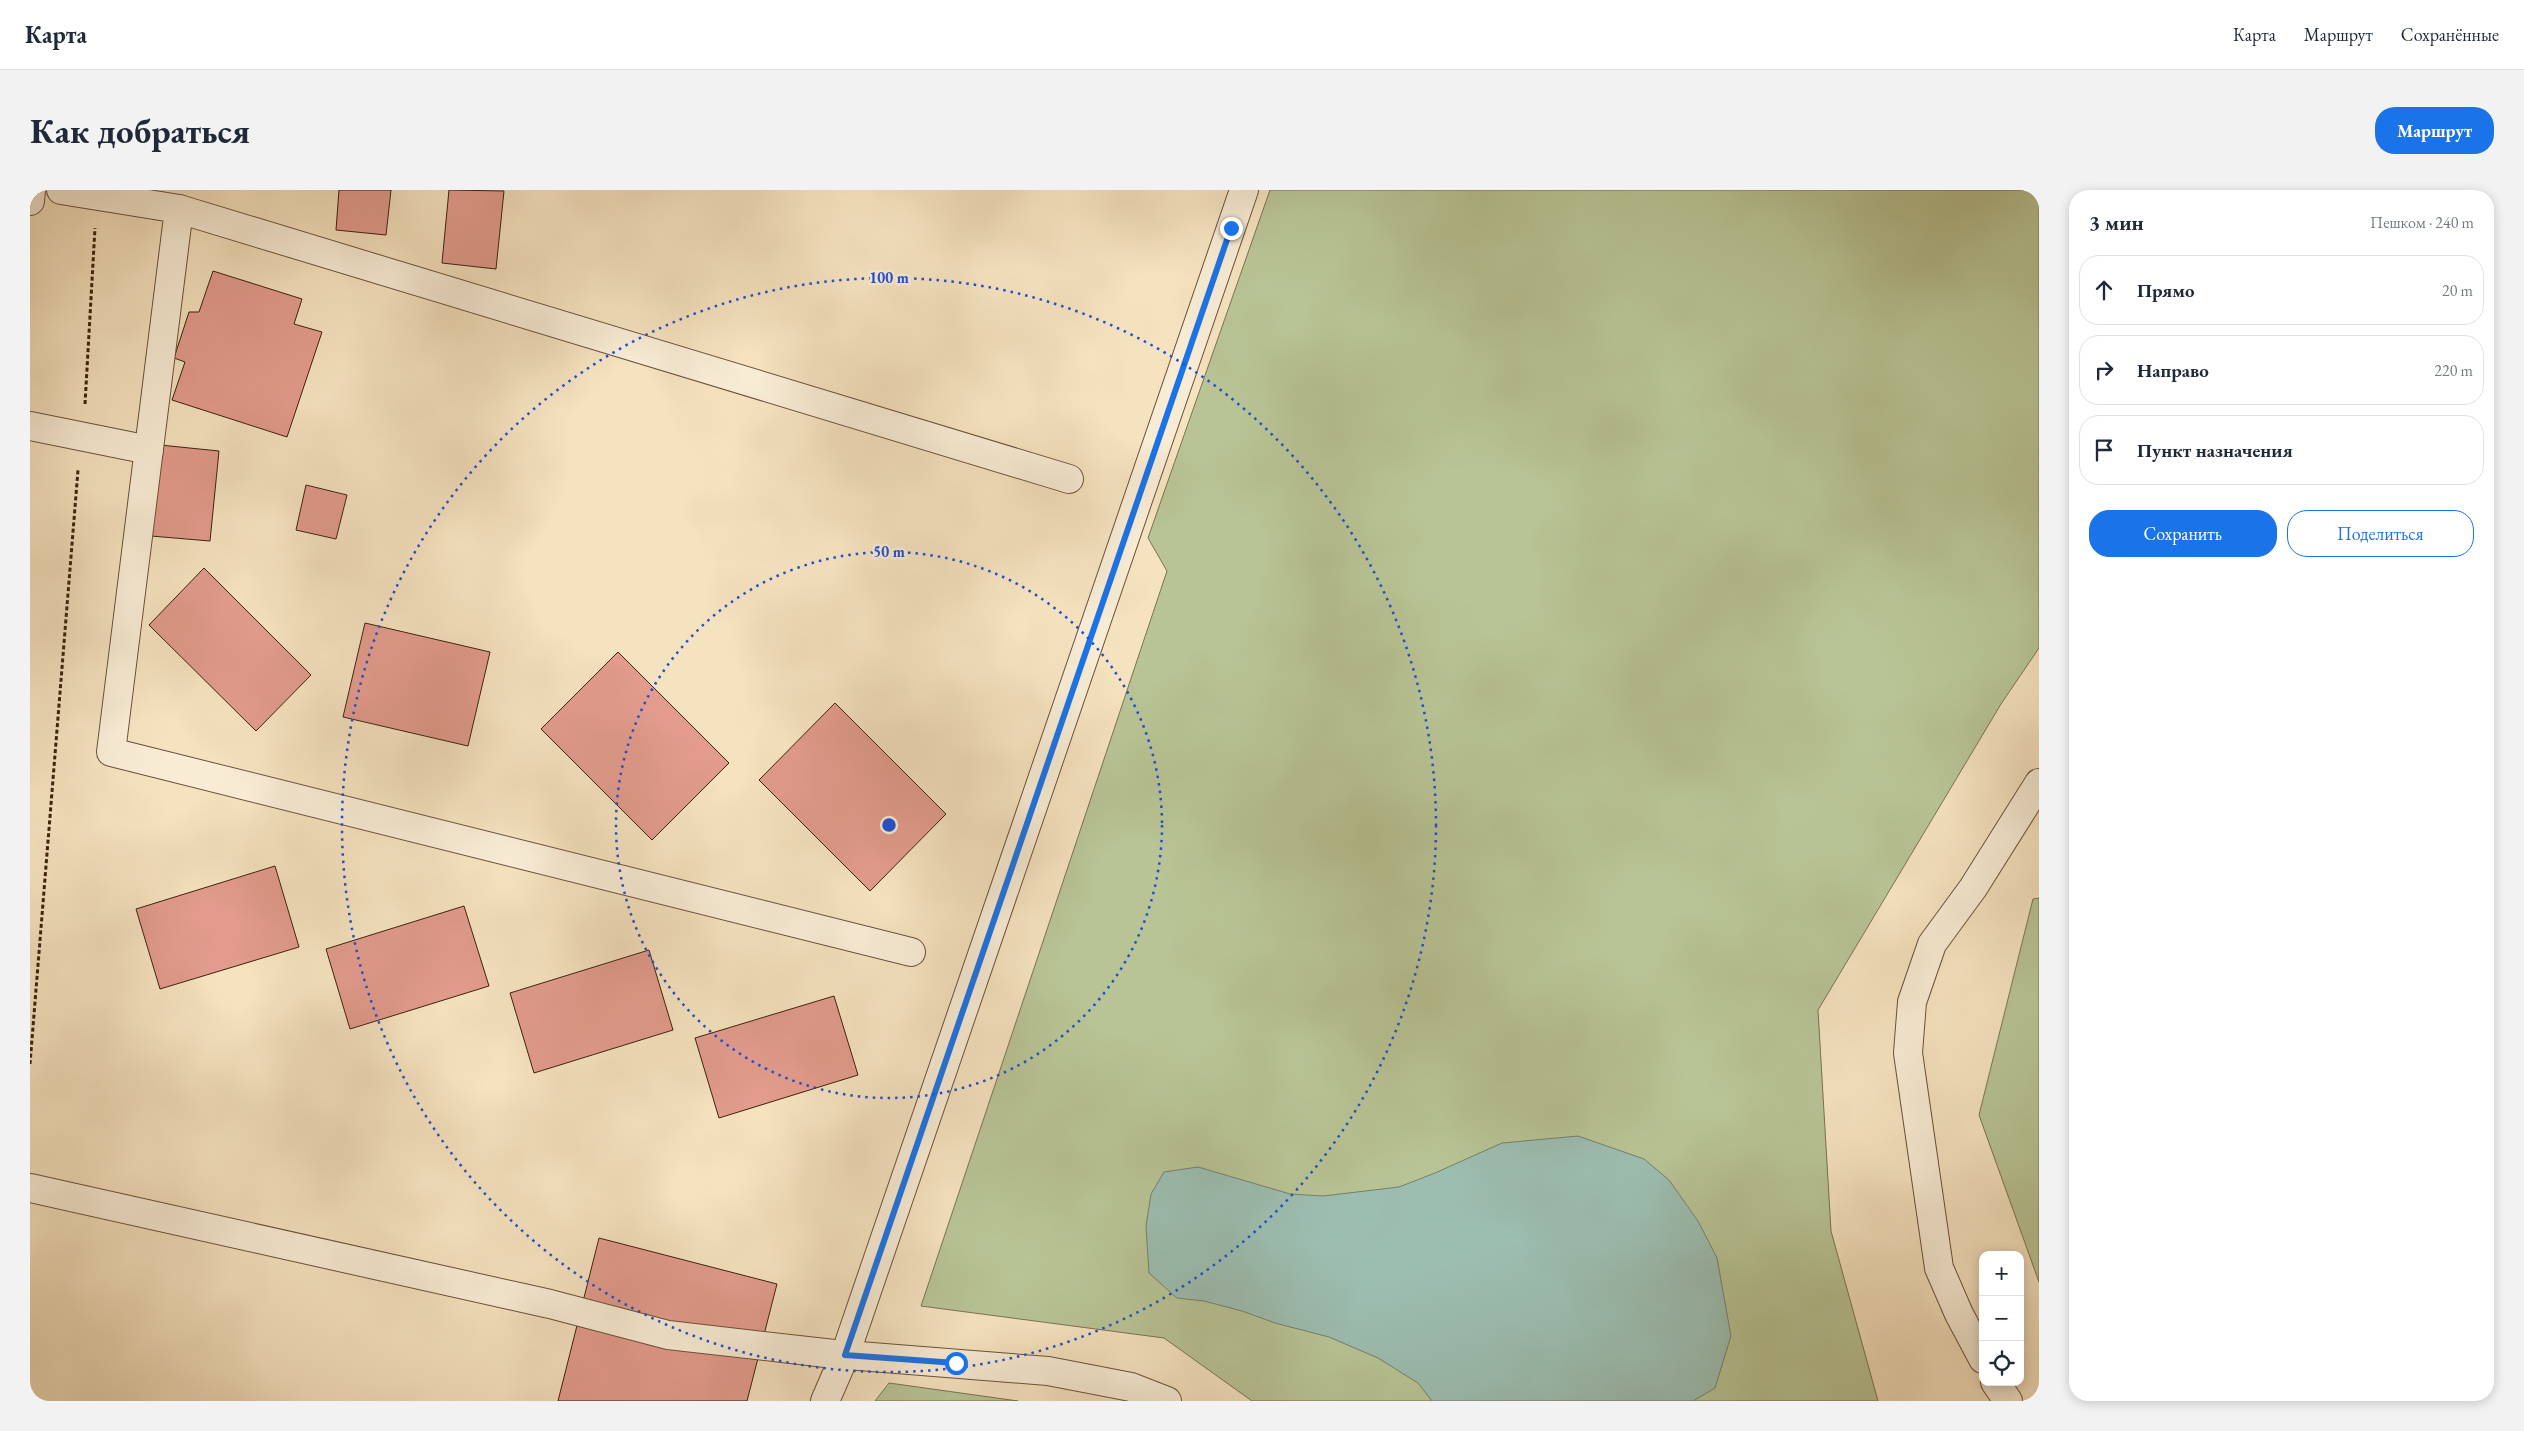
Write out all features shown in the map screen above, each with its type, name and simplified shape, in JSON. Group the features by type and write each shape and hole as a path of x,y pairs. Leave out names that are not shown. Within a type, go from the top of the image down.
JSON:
{"street":[{"path":"30,201 31,190"},
{"path":"61,190 179,209 1069,479"},
{"path":"825,1401 845,1355 1244,190"},
{"path":"179,209 111,752 911,952"},
{"path":"30,426 149,450"},
{"path":"1979,1352 1959,1314 1939,1268 1908,1052 1912,1010 1932,944 1973,888 2039,783"},
{"path":"30,1188 540,1302 668,1335 845,1355 1048,1370 1131,1387 1167,1401"},
{"path":"1998,1386 2008,1401"}],"path":[{"path":"30,1064 81,436 87,389 95,196"}],"green space":[{"path":"1270,190 2039,190 2039,648 2001,704 1818,1010 1831,1231 1878,1401 1252,1401 1164,1338 921,1306 1167,571 1148,538"},
{"path":"2039,898 2039,1282 1979,1115 2033,899"},
{"path":"889,1383 1018,1401 875,1401"}],"shaded area":[{"path":"1578,1136 1644,1159 1669,1180 1698,1221 1717,1258 1731,1336 1715,1388 1693,1401 1432,1401 1418,1383 1378,1358 1329,1337 1275,1323 1242,1311 1204,1301 1177,1298 1149,1273 1146,1226 1151,1194 1164,1172 1198,1167 1290,1194 1323,1196 1399,1187 1502,1143"}],"building":[{"path":"339,190 391,190 386,235 336,230"},
{"path":"449,190 504,191 496,269 442,263"},
{"path":"213,271 302,299 294,324 322,332 287,437 172,400 185,362 174,358 189,312 199,312"},
{"path":"160,445 219,451 210,541 151,536"},
{"path":"306,485 347,495 336,539 296,530"},
{"path":"204,568 311,675 256,731 149,625"},
{"path":"365,623 490,652 468,746 343,717"},
{"path":"618,652 729,763 652,840 541,729"},
{"path":"835,703 946,814 870,891 759,780"},
{"path":"275,866 299,947 160,989 136,909"},
{"path":"464,906 489,986 350,1029 326,949"},
{"path":"649,950 673,1030 534,1073 510,993"},
{"path":"834,996 858,1075 719,1118 695,1038"},
{"path":"599,1238 777,1284 747,1401 558,1401"}],"route":[{"path":"956,1363 845,1355 1231,228"}]}
